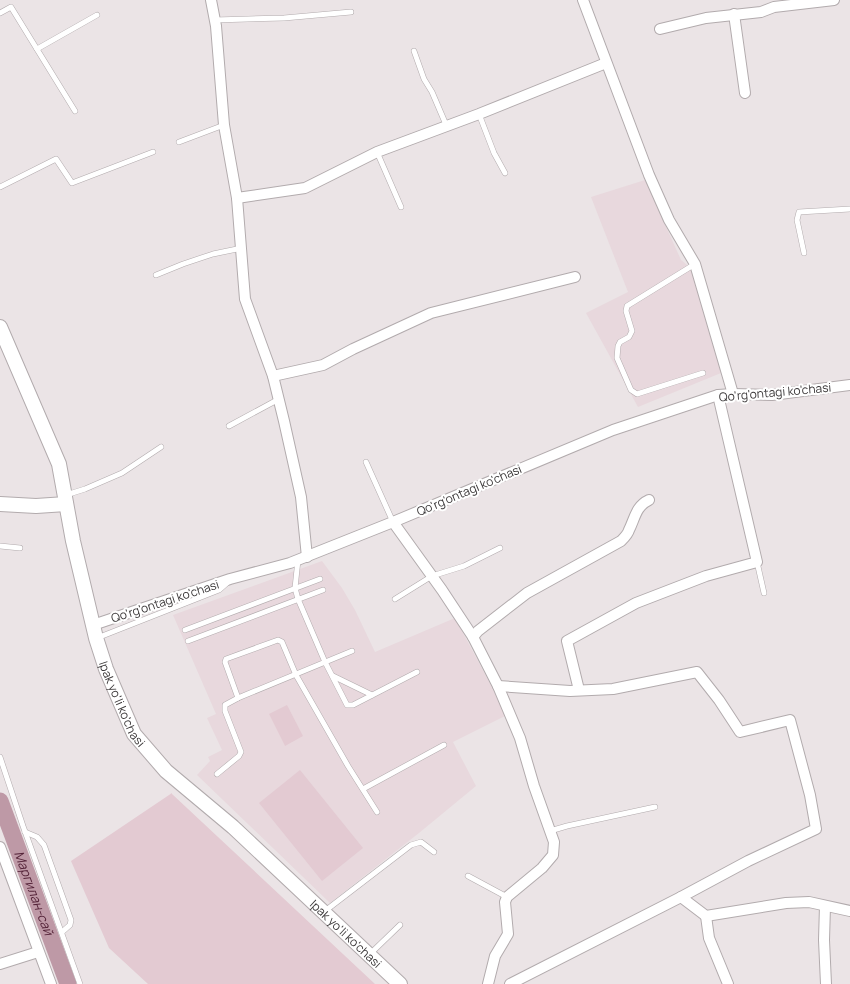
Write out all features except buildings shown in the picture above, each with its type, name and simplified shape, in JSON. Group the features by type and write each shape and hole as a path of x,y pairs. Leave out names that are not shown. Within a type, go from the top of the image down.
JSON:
{"main road":[{"name":"Ipak yo'li ko'chasi","path":"0,327 58,464 73,541 96,638 106,668 134,734 166,771 233,827 400,984"},
{"path":"0,504 36,506 65,500"}],"street":[{"path":"211,0 215,20 224,125 237,198 245,299 273,376 301,497 302,558"},
{"path":"583,0 649,175 669,220 695,264 733,394"},
{"path":"660,29 706,18 761,12 774,8 834,0"},
{"path":"734,14 745,93"},
{"path":"237,198 305,188 377,152 447,127 606,63"},
{"path":"273,376 322,365 353,349 432,313 575,278"},
{"name":"Qo'rg'ontagi ko'chasi","path":"93,624 230,579 302,558 393,522 613,430 718,395 772,395 850,385"},
{"path":"579,690 567,641 636,603 706,576 757,562 718,395"},
{"path":"473,637 478,631 527,593 622,541 629,532 638,509 642,504 649,500"},
{"path":"393,522 473,637 498,686 520,738 534,786 554,842 553,855 542,868 507,897 505,902 508,934 495,956 488,984"},
{"path":"498,686 579,690 613,689 697,672 719,700 740,732 790,720 810,795 816,829 748,861 681,897 510,984"},
{"path":"0,847 4,869 51,984"},
{"path":"681,897 706,916 709,938 728,984"},
{"path":"706,916 786,903 810,902 850,911"},
{"path":"825,906 824,940 826,984"},
{"path":"0,964 38,952"}],"lane":[{"path":"0,13 11,7 75,111"},
{"path":"215,20 284,18 351,12"},
{"path":"37,49 98,15"},
{"path":"414,51 424,79 432,92 447,127"},
{"path":"479,114 494,153 505,173"},
{"path":"179,142 224,125"},
{"path":"0,187 56,159 72,183 153,152"},
{"path":"377,152 400,207"},
{"path":"804,253 797,220 799,212 850,209"},
{"path":"156,275 213,254 242,248"},
{"path":"695,264 627,306 626,311 632,331 629,337 620,342 618,346 617,358 631,390 637,394 703,373"},
{"path":"229,426 279,399"},
{"path":"65,500 85,489 122,473 161,447"},
{"path":"366,462 393,522"},
{"path":"0,546 20,548"},
{"path":"395,599 432,576 464,566 500,548"},
{"path":"302,558 296,588 298,599 325,662 347,705 353,706 416,672"},
{"path":"757,562 764,593"},
{"path":"96,638 219,590 230,579"},
{"path":"185,630 320,579"},
{"path":"188,641 322,590"},
{"path":"238,698 224,662 226,659 278,640 282,642 296,675 377,812"},
{"path":"217,774 239,756 241,752 225,710 225,705 238,698 352,651"},
{"path":"333,676 372,695"},
{"path":"363,789 444,745"},
{"path":"0,757 25,832 80,984"},
{"path":"550,831 655,807"},
{"path":"25,832 38,837 44,845 71,920 70,925 62,932"},
{"path":"324,912 411,845 421,842 434,852"},
{"path":"468,876 507,897"},
{"path":"369,955 400,925"}],"shaded area":[{"path":"645,180 681,260 693,270 721,373 638,407 586,313 628,292 591,197"},
{"path":"322,561 342,588 355,610 375,652 455,618 494,691 505,716 453,742 476,786 330,903 197,775 210,761 208,757 222,750 207,718 216,714 173,615"},
{"path":"287,705 303,736 285,746 269,714"},
{"path":"300,770 363,848 322,881 259,803"},
{"path":"172,793 375,984 148,984 109,948 71,861"}],"waterway":[{"name":"Маргилан-сай","path":"0,801 68,984"}]}
